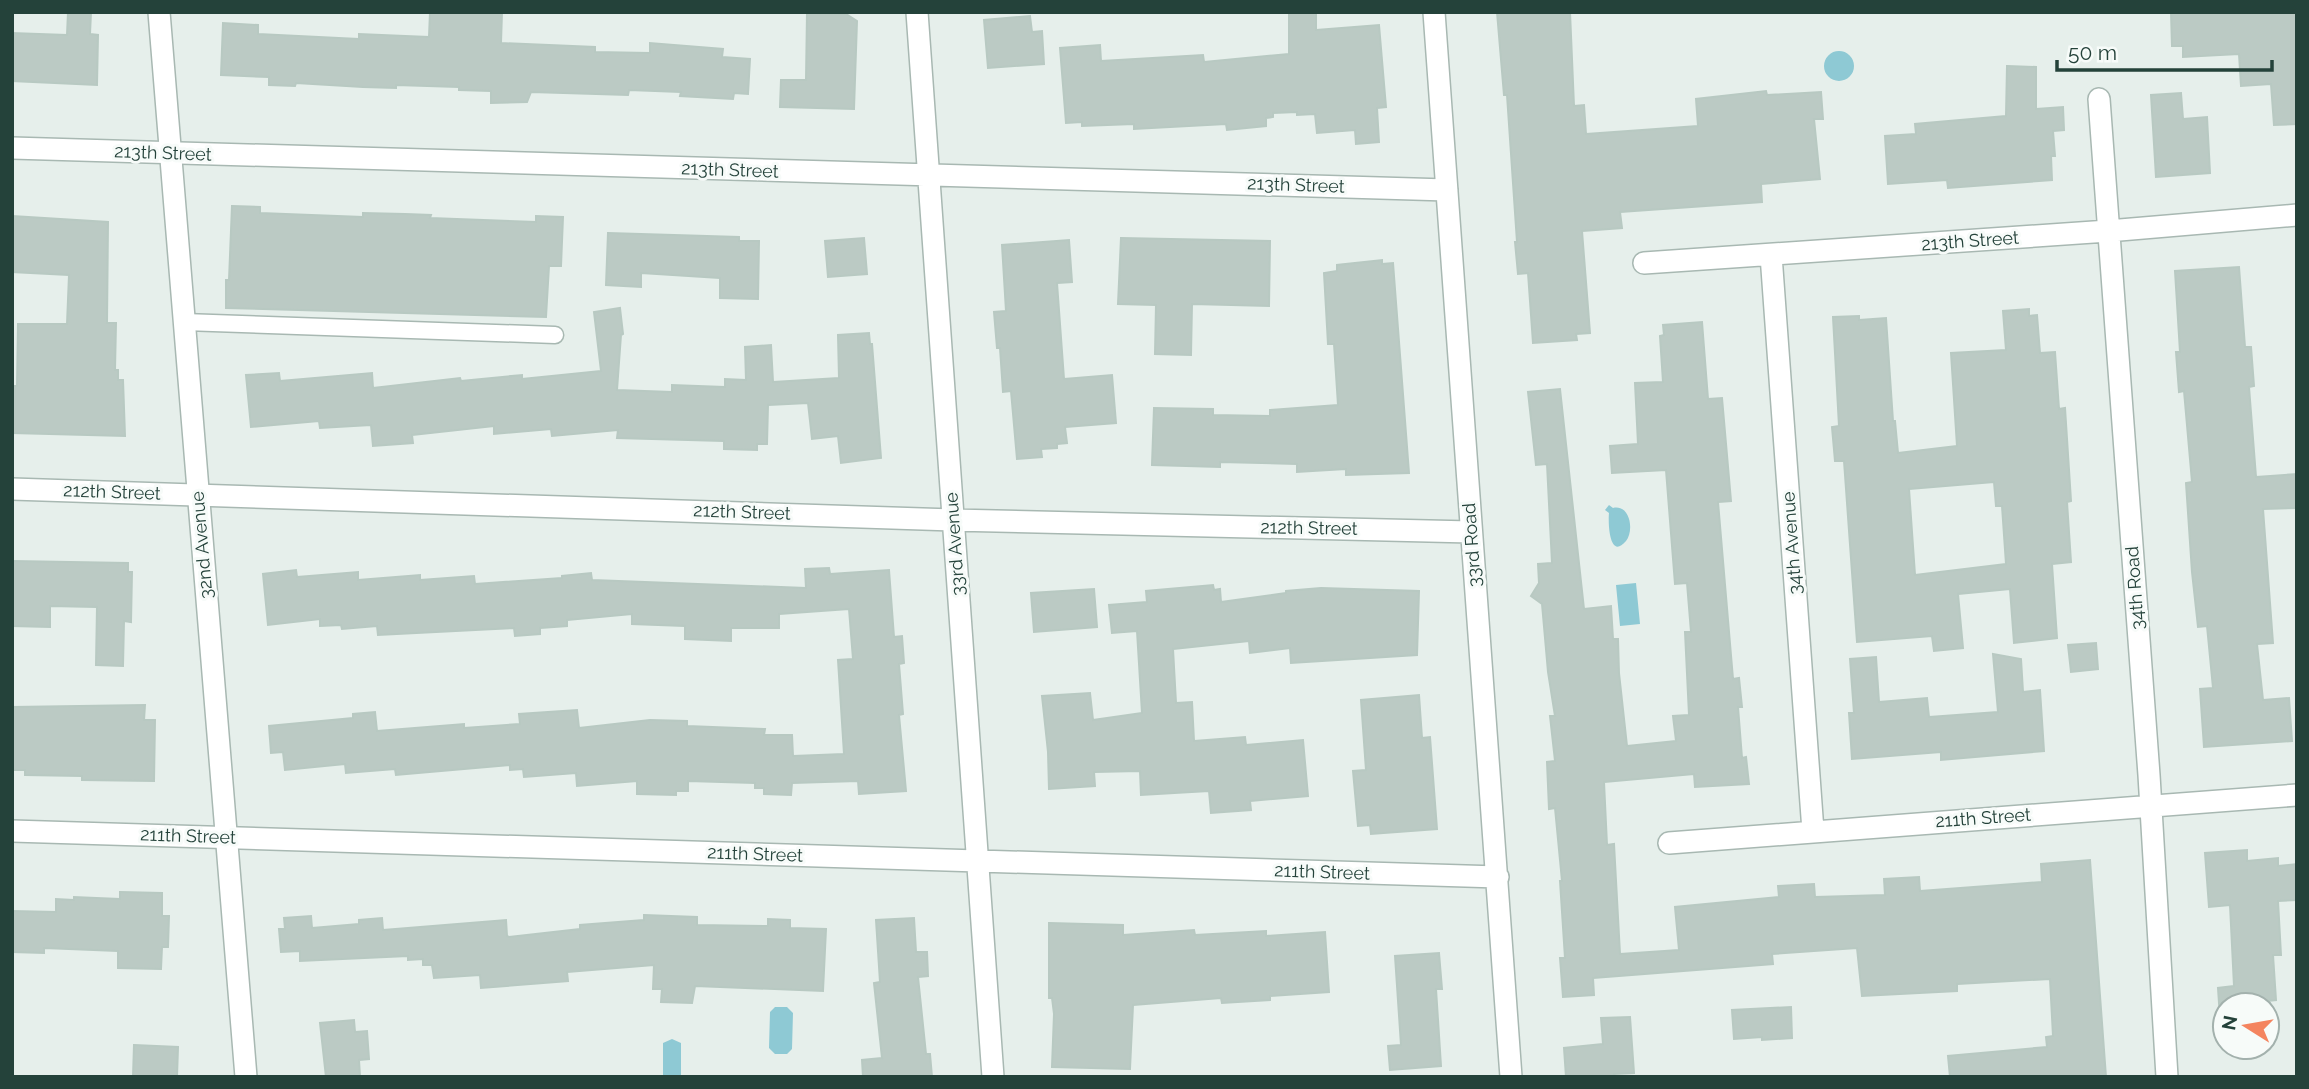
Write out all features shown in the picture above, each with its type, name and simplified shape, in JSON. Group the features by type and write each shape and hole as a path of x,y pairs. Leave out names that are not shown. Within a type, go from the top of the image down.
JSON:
{"street":[{"name":"32nd Avenue","path":"159,12 246,1077"},
{"name":"33rd Avenue","path":"917,12 993,1077"},
{"name":"33rd Road","path":"1434,12 1511,1077"},
{"name":"34th Road","path":"2099,99 2151,805 2167,1077"},
{"name":"213th Street","path":"12,148 1447,190"},
{"name":"213th Street","path":"1644,263 2108,231 2297,215"},
{"name":"34th Avenue","path":"1771,255 1813,831"},
{"name":"212th Street","path":"12,489 954,520 1471,532"},
{"name":"211th Street","path":"1669,843 2297,795"},
{"name":"211th Street","path":"12,831 1498,877"}],"lane":[{"path":"184,322 555,335"}],"water":[{"path":"1839,51 1850,55 1854,66 1850,77 1839,81 1828,77 1824,66 1828,55"},
{"path":"1609,505 1624,510 1629,520 1628,537 1620,546 1616,546 1611,538 1609,513 1605,510"},
{"path":"1636,583 1640,624 1620,626 1616,585"},
{"path":"775,1007 787,1007 793,1013 792,1049 787,1054 775,1054 769,1048 770,1012"},
{"path":"672,1039 681,1043 681,1075 663,1075 663,1043"}],"building":[{"path":"68,12 91,12 90,34 98,35 97,85 12,81 12,33 67,35"},
{"path":"430,12 502,12 501,43 595,47 595,52 650,53 650,43 723,49 722,57 750,59 748,94 734,93 733,99 680,96 681,92 629,90 628,95 531,92 527,102 491,103 491,91 459,90 459,87 396,85 396,88 296,83 295,86 269,85 269,77 221,75 223,23 258,25 258,34 359,39 359,34 429,37"},
{"path":"1289,12 1316,12 1316,30 1379,25 1386,107 1377,108 1379,142 1356,144 1355,130 1317,133 1315,114 1297,115 1297,112 1273,113 1273,117 1266,118 1266,126 1227,130 1226,124 1134,129 1134,124 1082,126 1082,122 1066,123 1060,48 1100,45 1101,61 1203,55 1204,62 1289,54"},
{"path":"1497,12 1570,12 1574,106 1584,105 1586,134 1698,126 1696,99 1766,91 1767,95 1821,92 1823,119 1814,119 1820,179 1761,184 1762,202 1620,212 1622,228 1582,231 1590,333 1576,334 1577,340 1533,343 1528,273 1518,274 1507,95 1504,95"},
{"path":"2171,12 2297,12 2297,124 2274,125 2271,84 2241,86 2239,54 2183,57 2183,46 2172,46"},
{"path":"807,13 846,14 857,21 854,109 780,107 781,80 806,80"},
{"path":"1030,16 1032,32 1042,31 1044,64 988,68 984,20"},
{"path":"2007,66 2036,67 2036,109 2063,107 2064,130 2053,131 2055,156 2051,156 2052,180 1948,188 1947,180 1888,184 1885,136 1916,134 1915,124 2006,116"},
{"path":"2181,93 2183,119 2207,117 2210,173 2156,177 2151,95"},
{"path":"232,206 260,207 260,213 363,217 363,213 405,214 431,215 430,218 536,222 536,216 563,217 561,266 549,266 546,317 226,308"},
{"path":"12,216 108,222 107,323 116,323 115,370 118,370 118,380 123,380 125,436 12,433 12,386 17,386 18,324 67,324 69,275 12,272"},
{"path":"608,233 739,237 739,241 759,241 758,299 720,298 720,278 641,273 641,287 606,285"},
{"path":"864,238 867,274 828,277 825,241"},
{"path":"1121,238 1270,241 1269,306 1192,304 1191,355 1155,354 1156,305 1118,304"},
{"path":"1069,240 1072,282 1057,283 1064,379 1112,375 1116,423 1065,427 1067,443 1057,444 1057,448 1041,449 1042,457 1017,459 1011,391 1003,392 994,312 1006,311 1002,245"},
{"path":"1382,260 1382,264 1393,263 1409,473 1346,475 1346,469 1297,472 1297,464 1220,462 1220,467 1152,465 1154,408 1213,409 1213,415 1270,416 1270,410 1338,405 1334,344 1328,344 1324,273 1337,271 1337,265"},
{"path":"2239,267 2245,347 2251,347 2254,386 2249,387 2256,477 2297,474 2297,508 2263,509 2273,643 2257,644 2263,700 2289,698 2292,741 2204,747 2200,689 2213,688 2207,626 2198,627 2192,572 2186,483 2192,482 2184,391 2179,392 2176,352 2180,352 2175,271"},
{"path":"620,308 623,334 617,390 672,392 672,385 725,387 725,379 746,380 745,347 771,345 773,382 839,378 838,335 869,333 881,458 841,463 838,436 812,439 808,403 768,405 767,444 757,444 757,450 724,449 724,441 617,438 618,430 552,436 551,429 494,434 494,426 412,435 413,443 373,446 371,425 320,428 319,421 251,427 246,375 279,373 280,381 372,373 373,388 460,378 461,381 522,375 522,379 601,371 594,312"},
{"path":"2029,309 2029,316 2037,315 2040,353 2055,352 2059,409 2065,408 2071,501 2067,502 2071,562 2052,564 2057,638 2014,643 2010,589 1958,594 1963,648 1934,651 1932,636 1857,642 1844,461 1835,461 1832,427 1839,426 1833,317 1859,316 1859,320 1886,318 1893,421 1898,453 1957,446 1951,353 2006,350 2003,311","holes":["1994,482 1996,506 2002,506 2006,564 1915,575 1909,489"]},
{"path":"1702,322 1708,399 1722,398 1731,501 1718,502 1733,679 1739,678 1742,758 1746,757 1749,784 1695,787 1694,774 1604,782 1607,845 1614,844 1620,954 1679,950 1675,907 1779,897 1778,886 1814,884 1815,897 1885,895 1884,879 1919,877 1920,891 2042,882 2041,864 2090,860 2106,1077 1950,1077 1948,1056 2047,1047 2046,1037 2053,1036 2050,979 1957,984 1957,991 1862,996 1857,948 1772,954 1773,964 1593,978 1594,995 1563,997 1560,958 1565,958 1562,881 1555,808 1549,809 1547,762 1555,761 1550,716 1555,716 1542,604 1531,596 1539,583 1538,564 1552,563 1547,464 1536,465 1528,392 1560,389 1584,609 1611,606 1613,639 1618,639 1627,746 1676,741 1673,716 1689,715 1685,632 1691,632 1687,583 1675,584 1666,470 1612,473 1610,446 1638,444 1635,383 1663,382 1660,336 1664,335 1663,325"},
{"path":"12,561 128,563 128,572 132,572 131,622 124,621 123,666 96,665 97,607 50,606 50,627 12,626"},
{"path":"829,568 830,574 889,570 894,637 902,636 904,663 899,664 903,714 899,715 906,791 859,794 858,781 792,783 791,795 764,794 764,788 755,788 755,783 688,781 688,791 676,791 676,795 637,794 637,781 577,786 576,773 524,777 523,769 510,770 510,765 396,775 395,769 346,773 345,764 285,770 283,752 271,753 269,726 353,718 353,714 375,712 377,731 464,724 464,728 520,724 519,714 577,710 579,728 650,720 687,721 687,726 765,729 764,735 792,735 793,756 844,754 838,660 853,659 849,609 779,614 779,628 731,628 731,641 685,639 685,626 632,624 632,614 567,620 567,626 540,628 540,634 515,636 514,628 378,635 377,626 342,629 341,625 320,626 320,619 268,625 263,574 296,570 297,577 358,572 358,580 420,575 420,580 474,576 475,584 562,578 591,573 592,580 806,588 805,569"},
{"path":"1213,585 1214,590 1220,589 1221,602 1321,588 1419,591 1417,655 1291,663 1290,648 1250,653 1249,641 1173,649 1176,703 1192,702 1194,741 1245,737 1246,745 1303,740 1308,796 1250,801 1251,810 1211,813 1209,791 1141,795 1140,771 1094,772 1095,786 1049,789 1042,696 1090,693 1093,720 1142,713 1137,631 1112,633 1109,605 1147,602 1146,591"},
{"path":"1094,589 1097,627 1034,632 1031,593"},
{"path":"2096,643 2098,669 2071,672 2068,645"},
{"path":"1993,654 2021,659 2023,692 2040,690 2044,751 1941,760 1941,752 1852,759 1849,713 1854,713 1850,659 1876,657 1879,702 1927,698 1929,717 1998,712"},
{"path":"1419,695 1422,738 1430,737 1437,829 1371,834 1370,825 1358,826 1353,771 1366,770 1361,700"},
{"path":"145,705 144,720 155,720 154,781 82,780 82,776 25,775 25,770 12,770 13,707"},
{"path":"2247,850 2247,861 2278,858 2278,866 2297,864 2297,900 2278,901 2281,955 2273,955 2275,991 2218,991 2218,988 2234,986 2230,905 2209,907 2205,853"},
{"path":"120,892 162,893 162,916 169,916 168,947 162,947 161,969 118,968 118,951 44,948 44,953 12,952 12,911 56,912 56,899 120,899"},
{"path":"644,915 697,917 697,925 768,926 768,919 790,920 790,928 826,929 823,991 695,986 692,1003 661,1002 662,989 653,989 654,965 567,972 568,981 481,988 480,975 434,978 432,965 423,965 423,959 408,960 408,956 300,961 300,951 281,952 279,929 285,929 284,918 311,916 312,928 359,924 359,920 382,918 383,930 506,920 509,937 580,929 580,925 644,920"},
{"path":"914,918 916,952 927,952 928,976 918,977 926,1054 930,1054 932,1077 863,1077 862,1060 882,1058 874,983 880,982 876,920"},
{"path":"1049,923 1123,925 1123,935 1194,930 1195,935 1266,931 1266,936 1325,932 1329,992 1270,996 1270,1000 1222,1003 1221,998 1133,1005 1130,1069 1052,1067 1054,1014 1052,998 1049,998"},
{"path":"1439,953 1442,989 1436,989 1441,1066 1390,1070 1388,1046 1401,1045 1395,956"},
{"path":"1791,1007 1792,1038 1734,1039 1732,1010"},
{"path":"1630,1017 1634,1073 1614,1074 1614,1077 1566,1077 1564,1048 1603,1044 1601,1018"},
{"path":"354,1020 355,1032 367,1031 369,1059 359,1060 360,1077 326,1077 320,1023"},
{"path":"134,1045 178,1047 177,1077 133,1077"}]}
